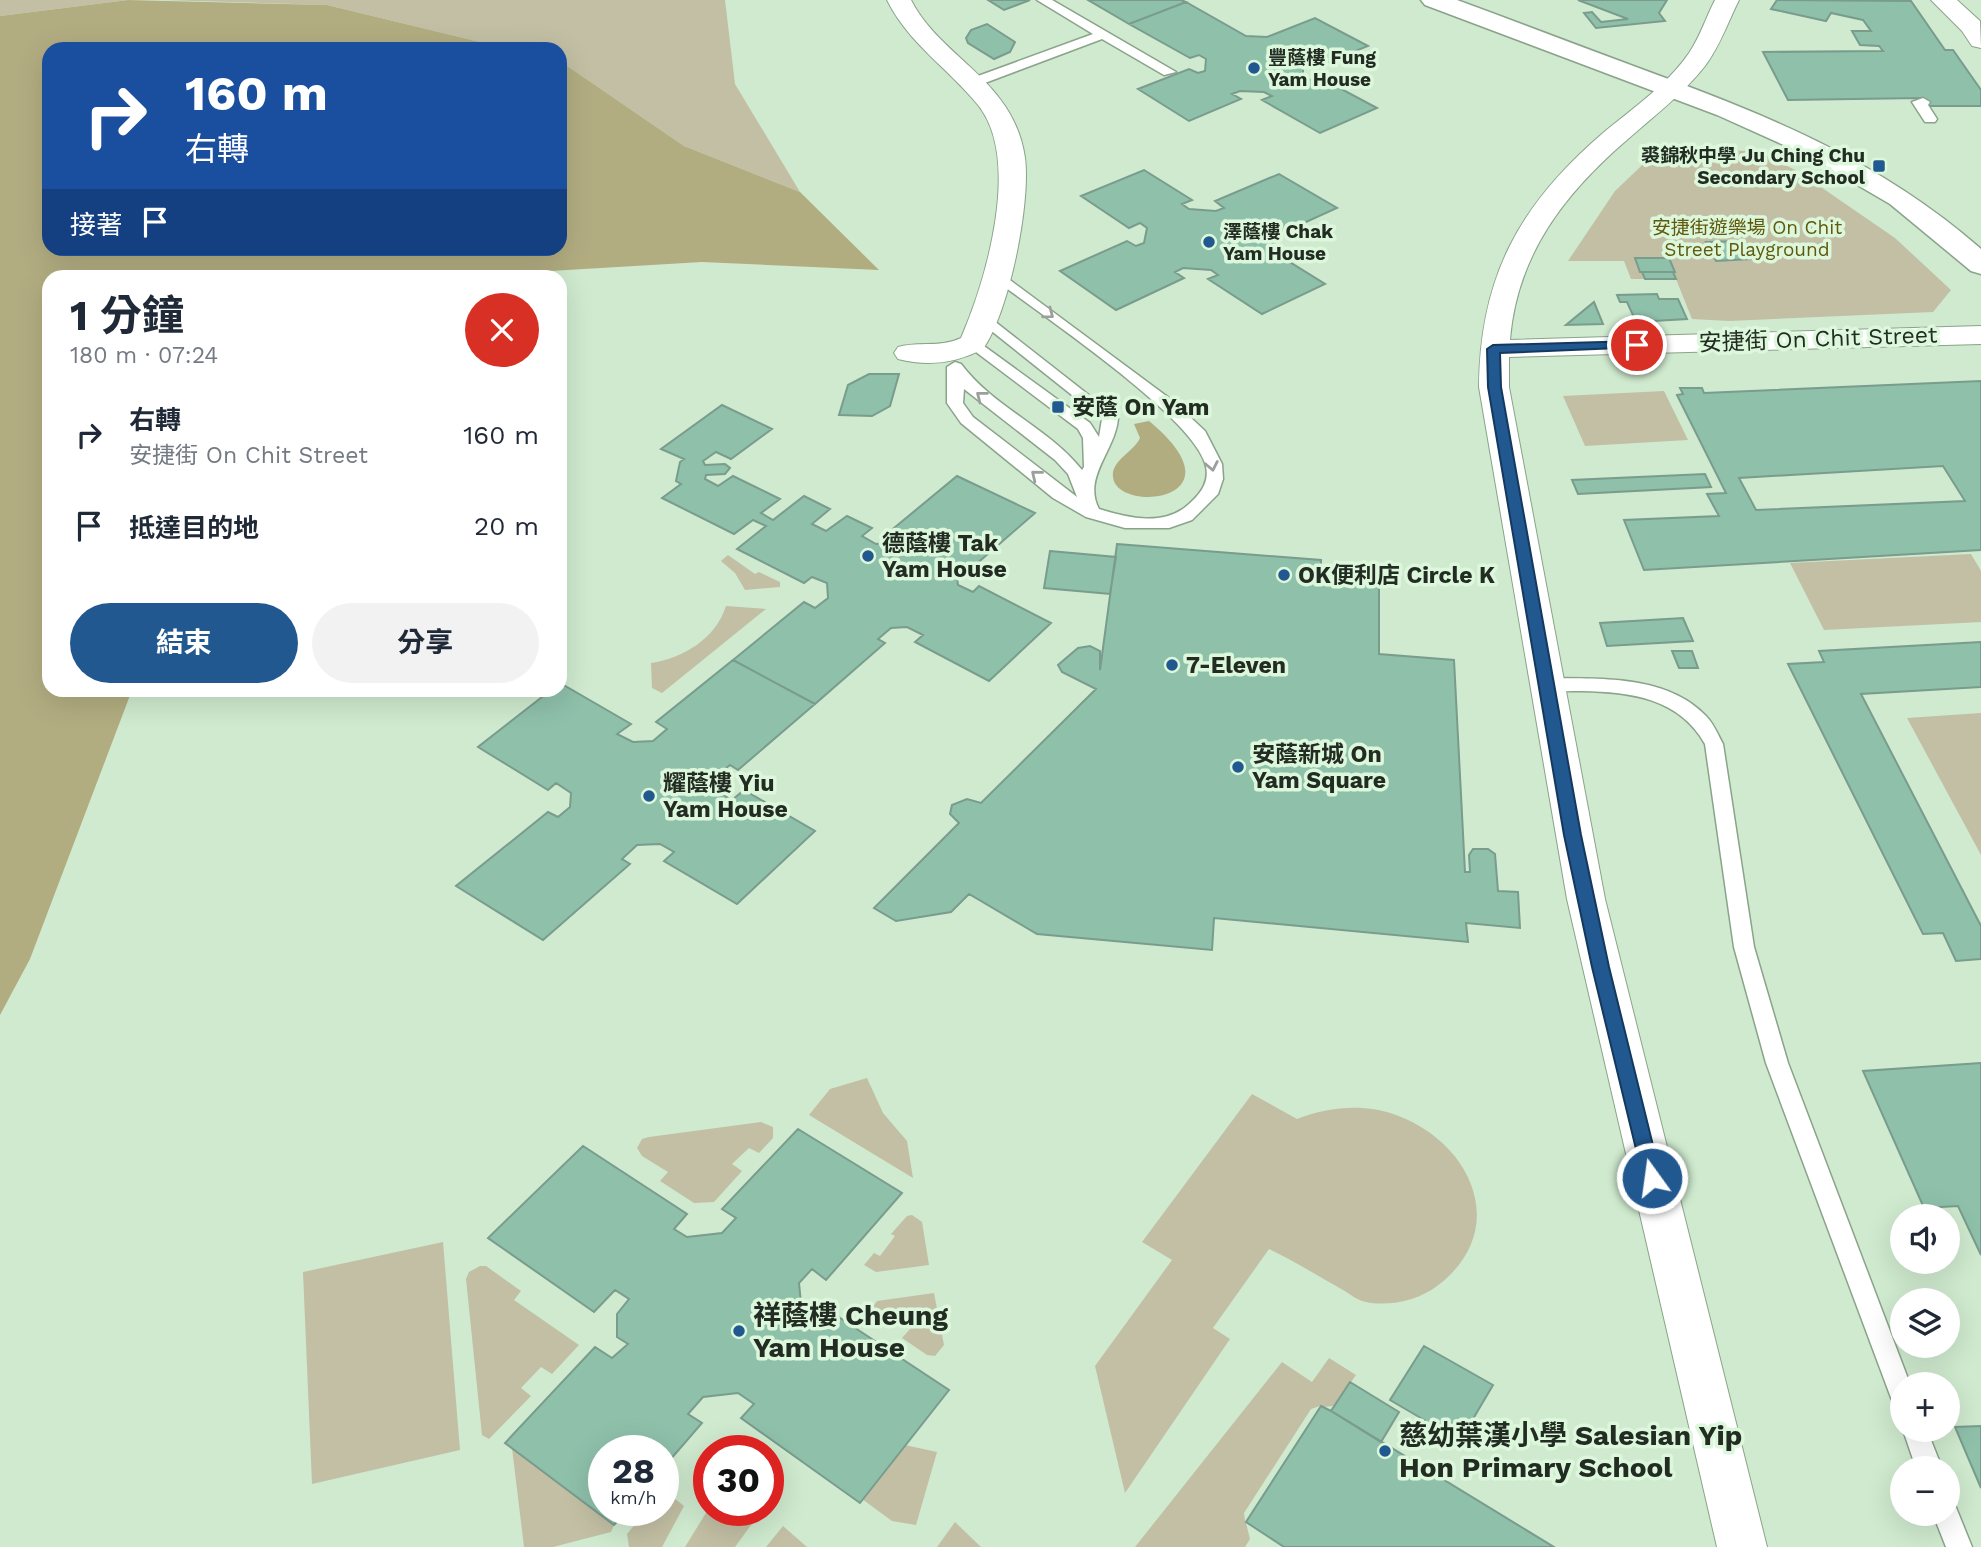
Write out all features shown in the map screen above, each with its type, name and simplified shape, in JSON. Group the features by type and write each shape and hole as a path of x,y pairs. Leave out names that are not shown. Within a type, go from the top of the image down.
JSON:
{"street":[{"path":"899,0 916,28 986,97 1008,140 1013,164 1007,220 995,273 966,346 909,353"},
{"path":"1434,0 1752,117 1805,141 1865,174 1916,209 1981,265"},
{"path":"1727,0 1699,57 1575,173 1525,237 1498,308 1493,349 1494,387 1545,684 1600,967 1742,1547"},
{"path":"1943,0 1971,26 1981,41"},
{"name":"安捷街 On Chit Street","path":"1493,349 1981,335"}],"lane":[{"path":"1043,0 1169,72"},
{"path":"972,83 1102,34"},
{"path":"1923,102 1919,103 1930,119"},
{"path":"966,346 955,403 967,420 1059,494 1107,519 1147,525 1169,523 1186,516 1210,494 1215,479 1211,456 1199,435 1167,404 995,273"},
{"path":"966,346 1084,426 1093,448 1083,498 1092,513"},
{"path":"966,346 1110,418 1111,430 1090,467"},
{"path":"966,346 973,390 1062,458 1081,480 1084,490"},
{"path":"1545,684 1593,686 1655,695 1675,701 1695,712 1707,725 1714,744 1744,947 1777,1063 1893,1372"},
{"path":"1951,1526 1959,1547"}],"green space":[{"path":"0,0 128,0 0,16"},
{"path":"160,0 725,0 735,84 800,192 684,146 567,66 567,42 480,42 327,5"},
{"name":"安捷街遊樂場 On Chit Street Playground","path":"1658,150 1758,151 1799,172 1895,238 1951,290 1933,312 1729,321 1692,319 1676,279 1631,279 1624,261 1568,261 1615,191"},
{"path":"1664,391 1688,440 1585,446 1563,396"},
{"path":"1971,554 1981,571 1981,622 1824,630 1790,563"},
{"path":"728,555 755,574 759,572 780,582 780,587 745,590 735,573 721,561"},
{"path":"726,606 766,609 662,693 652,688 651,663 675,656 697,645 715,628"},
{"path":"1981,713 1981,855 1907,718"},
{"path":"867,1078 883,1113 907,1141 913,1178 809,1115 830,1089"},
{"path":"1252,1094 1297,1119 1334,1109 1359,1108 1384,1111 1423,1128 1445,1146 1462,1167 1473,1190 1477,1215 1473,1240 1460,1264 1437,1286 1413,1299 1384,1304 1360,1300 1269,1249 1213,1328 1230,1339 1125,1493 1095,1366 1172,1260 1142,1242"},
{"path":"761,1122 773,1127 773,1138 759,1153 749,1148 732,1164 742,1171 714,1202 694,1203 660,1181 668,1172 642,1156 637,1148 642,1139 649,1137"},
{"path":"912,1215 922,1222 929,1265 876,1272 864,1265 874,1253 880,1256 895,1236 891,1234 907,1216"},
{"path":"443,1242 460,1450 312,1484 303,1272"},
{"path":"486,1266 521,1291 514,1300 579,1345 552,1374 541,1367 521,1388 531,1396 489,1439 482,1435 466,1279 469,1272"},
{"path":"934,1293 944,1345 935,1356 927,1355 902,1338 911,1328 891,1313 880,1324 867,1315 877,1301"},
{"path":"1329,1358 1356,1375 1334,1406 1323,1407 1554,1547 1284,1547 1246,1523 1250,1539 1245,1547 1135,1547 1282,1362 1312,1382","holes":["1320,1406 1246,1521 1244,1513 1311,1409"]},
{"path":"905,1445 937,1452 916,1525 892,1521 862,1499"},
{"path":"512,1448 588,1505 588,1526 614,1526 611,1532 553,1547 524,1547"},
{"path":"679,1502 684,1506 679,1515"},
{"path":"955,1522 981,1547 937,1547"},
{"path":"634,1526 673,1526 662,1547 629,1547 627,1534"},
{"path":"698,1526 750,1526 735,1547 685,1547"},
{"path":"783,1526 807,1547 766,1547"}],"shaded area":[{"path":"128,0 327,5 480,42 42,42 42,256 567,256 567,66 684,146 800,192 879,270 702,262 567,270 42,270 42,697 129,697 30,959 0,1015 0,16"},
{"path":"1149,421 1176,448 1185,469 1181,484 1169,493 1152,497 1134,495 1119,489 1113,477 1113,471 1119,461 1140,438 1134,424"}],"building":[{"path":"988,0 1030,0 1004,10"},
{"path":"1088,0 1181,0 1186,2 1129,24"},
{"path":"1578,0 1667,0 1659,13 1665,21 1596,28 1584,13 1592,12 1601,22 1628,19"},
{"path":"1777,0 1911,1 1945,50 1953,50 1981,90 1981,106 1926,106 1921,98 1788,100 1763,52 1883,51 1879,46 1860,45 1852,31 1871,31 1863,20 1831,13 1826,21 1771,9"},
{"name":"豐蔭樓 Fung Yam House","path":"1186,2 1246,36 1267,37 1315,18 1368,46 1319,66 1311,61 1303,65 1303,76 1310,80 1319,77 1377,108 1320,133 1262,100 1272,96 1264,92 1240,91 1232,94 1241,99 1189,121 1138,89 1189,69 1198,73 1205,71 1206,59 1199,55 1190,58 1129,24"},
{"path":"987,24 1015,42 1010,52 994,59 968,43 966,38 971,30"},
{"name":"澤蔭樓 Chak Yam House","path":"1144,170 1192,200 1182,204 1189,209 1216,211 1224,208 1215,201 1279,174 1337,208 1273,237 1272,251 1325,284 1262,314 1208,279 1218,275 1211,270 1183,268 1175,272 1184,278 1116,310 1060,271 1127,241 1136,246 1144,243 1147,228 1140,223 1129,228 1081,196"},
{"path":"1741,241 1750,259 1716,261 1706,242"},
{"path":"1635,258 1669,258 1675,272 1640,272"},
{"path":"1642,272 1673,272 1676,279 1645,279"},
{"path":"1657,294 1659,299 1678,299 1687,319 1636,322 1627,302 1620,302 1617,295"},
{"path":"1594,302 1603,324 1566,325"},
{"path":"869,374 899,374 890,406 872,416 839,415 848,385"},
{"path":"1981,381 1981,550 1644,570 1624,520 1719,516 1707,494 1726,493 1677,395 1683,394 1680,388 1702,388 1704,393","holes":["1943,466 1965,501 1756,510 1739,478"]},
{"name":"德蔭樓 Tak Yam House","path":"722,405 772,429 731,459 716,452 703,461 705,465 725,464 730,468 725,474 706,475 705,479 718,486 733,476 780,499 761,513 773,520 804,496 830,509 812,524 826,531 847,516 872,528 862,536 876,544 893,542 905,533 894,528 957,476 1035,513 974,566 967,563 958,570 958,585 973,592 979,586 1051,623 989,681 915,642 923,635 907,627 891,628 878,639 885,643 815,704 733,660 804,602 815,608 828,598 827,583 812,577 804,583 737,549 766,526 753,520 734,534 662,498 681,484 676,481 680,462 684,459 661,449"},
{"path":"1705,474 1711,487 1578,494 1572,480"},
{"name":"安蔭新城 On Yam Square","path":"1117,544 1321,560 1321,573 1379,578 1379,654 1454,660 1465,872 1470,872 1469,855 1473,849 1488,849 1495,854 1498,891 1518,892 1520,928 1466,923 1468,942 1214,918 1212,950 1037,934 969,894 951,912 896,921 874,908 959,823 950,814 952,805 967,799 981,803 1096,689 1062,672 1058,665 1078,648 1090,646 1100,651 1100,670"},
{"path":"1050,551 1116,557 1110,594 1044,588"},
{"path":"1683,618 1693,641 1607,646 1600,623"},
{"path":"1981,642 1981,687 1861,694 1981,926 1981,959 1956,961 1943,933 1923,934 1788,664 1824,662 1819,651"},
{"path":"1672,651 1692,651 1698,668 1679,668"},
{"name":"耀蔭樓 Yiu Yam House","path":"733,660 815,704 738,770 730,765 716,776 717,791 732,800 744,790 815,831 737,904 664,861 674,852 660,844 637,845 622,859 630,864 543,940 456,886 548,812 558,817 570,807 571,793 556,783 548,790 478,747 542,697 567,697 567,687 631,724 617,734 633,742 653,741 667,729 656,722"},
{"path":"1981,1063 1981,1255 1960,1210 1960,1204 1922,1204 1863,1071"},
{"name":"祥蔭樓 Cheung Yam House","path":"798,1129 902,1193 826,1280 812,1269 799,1283 802,1313 819,1325 831,1312 949,1390 860,1503 784,1449 784,1435 765,1435 741,1418 754,1404 738,1393 703,1397 688,1414 702,1423 679,1450 679,1435 588,1435 588,1505 505,1443 595,1347 612,1358 628,1344 617,1337 617,1314 629,1299 615,1290 594,1312 488,1238 583,1146 687,1214 674,1229 687,1237 722,1233 736,1218 722,1209"},
{"path":"1424,1346 1493,1385 1460,1441 1390,1400"},
{"path":"1350,1382 1399,1412 1381,1442 1331,1411"},
{"path":"1321,1406 1554,1547 1284,1547 1246,1522"},
{"path":"1981,1426 1981,1488 1960,1439 1960,1427"}],"place":[{"name":"豐蔭樓 Fung Yam House","path":"1254,68"},
{"name":"裘錦秋中學 Ju Ching Chu Secondary School","path":"1879,166"},
{"name":"澤蔭樓 Chak Yam House","path":"1209,242"},
{"name":"安蔭 On Yam","path":"1058,407"},
{"name":"德蔭樓 Tak Yam House","path":"868,556"},
{"name":"OK便利店 Circle K","path":"1284,575"},
{"name":"7-Eleven","path":"1172,665"},
{"name":"安蔭新城 On Yam Square","path":"1238,767"},
{"name":"耀蔭樓 Yiu Yam House","path":"649,796"},
{"name":"祥蔭樓 Cheung Yam House","path":"739,1331"},
{"name":"慈幼葉漢小學 Salesian Yip Hon Primary School","path":"1385,1451"}],"route":[{"path":"1637,345 1493,349 1494,387 1573,835 1600,967 1652,1178"}]}
